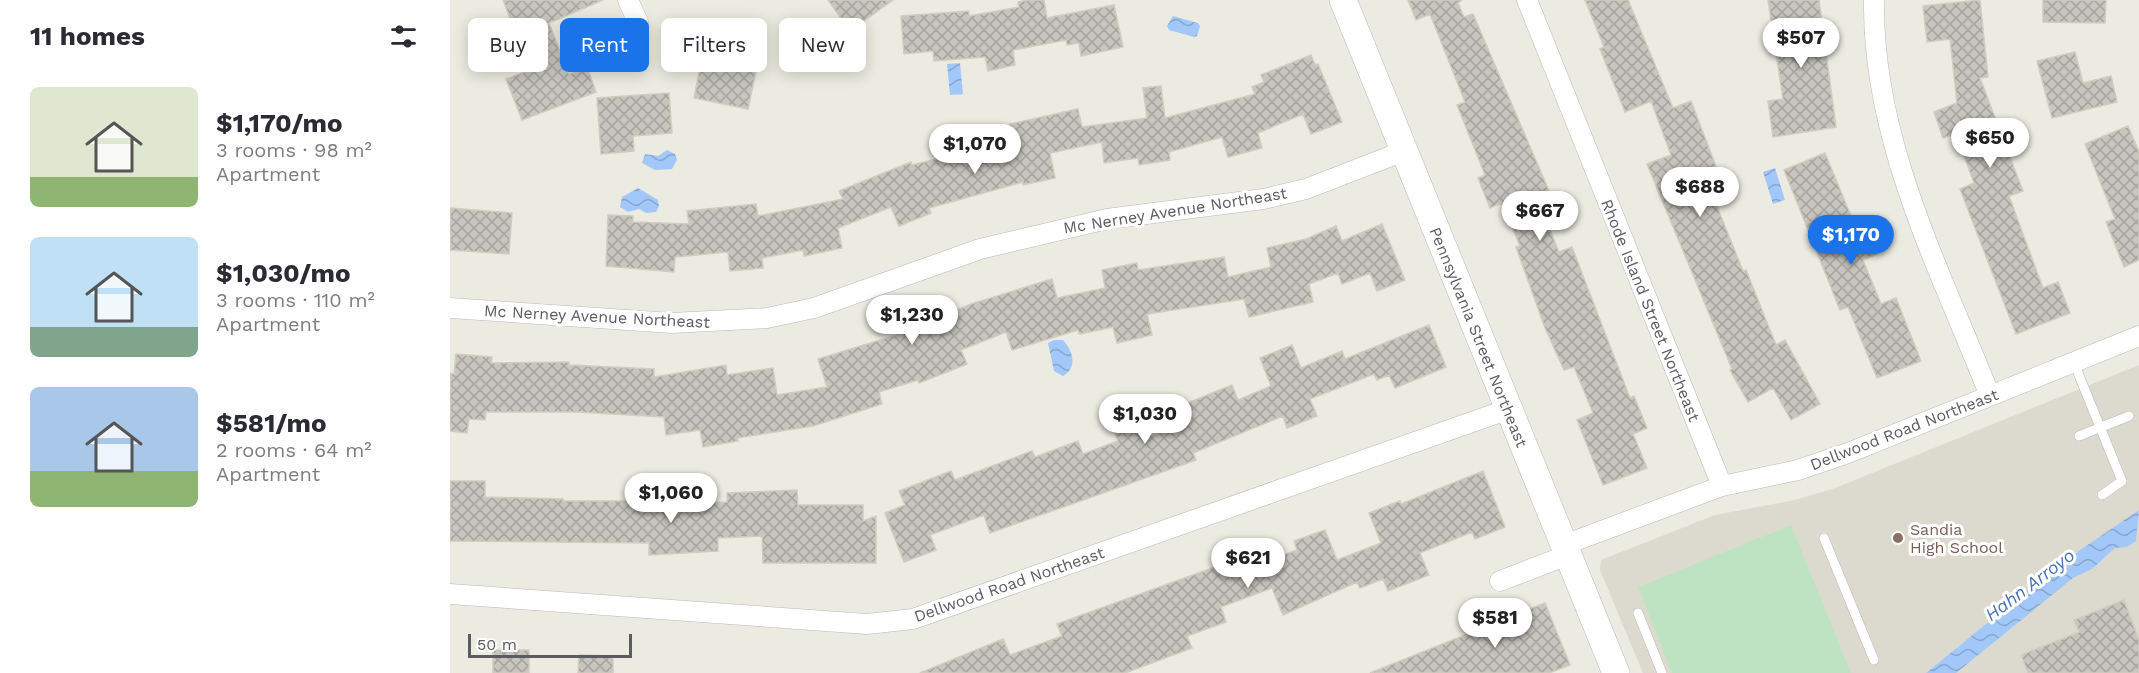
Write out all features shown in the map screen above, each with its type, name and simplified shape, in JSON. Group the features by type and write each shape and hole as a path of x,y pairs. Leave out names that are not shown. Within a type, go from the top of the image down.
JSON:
{"street":[{"path":"628,0 636,18"},
{"name":"Pennsylvania Street Northeast","path":"1343,0 1616,673"},
{"name":"Rhode Island Street Northeast","path":"1527,0 1722,486"},
{"path":"1874,0 1880,78 1892,142 1919,221 1990,396"},
{"name":"Mc Nerney Avenue Northeast","path":"450,308 672,323 767,318 814,308 992,246 1107,219 1263,199 1306,189 1404,152"},
{"name":"Dellwood Road Northeast","path":"1500,581 1566,550 1722,486 1798,470 1848,453 2139,336"},
{"name":"Dellwood Road Northeast","path":"450,594 867,624 913,619 1509,409"}],"lane":[{"path":"2074,363 2122,481 2102,495"},
{"path":"2079,436 2129,416"},
{"path":"1824,538 1874,660"},
{"path":"1638,613 1662,673"}],"shaded area":[{"name":"Sandia High School","path":"2139,365 2139,673 1643,673 1600,570 1601,560 1715,515 1795,500 1835,488"}],"green space":[{"path":"1791,525 1851,673 1672,673 1638,587"}],"water":[{"path":"1173,16 1198,23 1200,26 1197,36 1169,30 1167,26"},
{"path":"960,63 963,94 950,95 947,64"},
{"path":"667,150 675,154 677,160 672,169 655,170 642,163 645,154 658,156"},
{"path":"1775,168 1785,200 1773,204 1763,172"},
{"path":"638,188 658,200 659,206 656,212 646,213 639,209 628,212 620,207 622,197"},
{"path":"1063,340 1071,354 1071,368 1063,376 1054,371 1048,343"},
{"path":"2139,510 2136,541 2127,547 2115,548 2092,569 2073,578 1956,673 1926,673 2061,563"}],"building":[{"path":"503,0 603,0 549,23 560,51 560,72 569,74 589,72 596,92 522,120 506,79 525,72 548,72 548,18 510,18"},
{"path":"828,0 893,0 866,19 841,18"},
{"path":"1044,0 1047,18 1114,5 1123,47 1081,56 1079,43 1067,45 1066,40 1013,50 1015,65 988,71 985,57 934,61 933,51 904,54 901,16 969,11 969,16 1019,7 1018,2"},
{"path":"1408,0 1462,0 1458,3 1464,17 1473,14 1556,207 1543,212 1559,252 1572,247 1630,398 1634,396 1647,428 1633,434 1647,468 1603,485 1577,420 1593,413 1574,367 1564,370 1545,328 1516,247 1520,246 1502,203 1490,208 1478,178 1485,175 1457,105 1465,102 1430,14 1416,20"},
{"path":"1585,0 1628,0 1673,108 1691,101 1719,174 1706,179 1743,271 1746,270 1776,345 1785,340 1820,404 1791,420 1773,388 1748,402 1730,370 1732,369 1647,164 1671,155 1651,101 1625,112 1600,49 1604,47"},
{"path":"1768,0 1819,0 1836,127 1773,137 1768,101 1783,99"},
{"path":"1980,0 1988,77 1980,78 2023,191 2009,196 2043,288 2058,282 2070,313 2016,334 1960,189 1974,183 1956,134 1943,138 1934,112 1957,103 1950,39 1927,42 1923,6"},
{"path":"2043,0 2106,0 2105,23 2043,22"},
{"path":"2075,52 2083,83 2111,76 2117,102 2052,118 2037,61"},
{"path":"1311,55 1315,65 1318,64 1342,122 1311,134 1303,114 1258,133 1262,148 1228,157 1222,137 1169,152 1170,160 1139,165 1138,158 1104,163 1102,142 1050,153 1055,178 1023,185 1023,182 929,208 931,213 899,226 891,207 838,228 842,248 804,256 803,250 762,258 763,268 730,271 728,252 675,257 674,272 606,266 608,215 633,216 633,222 689,224 687,211 756,204 758,216 843,199 839,191 911,162 912,165 977,149 979,157 1015,146 1010,124 1078,109 1082,127 1147,118 1143,88 1161,86 1165,118 1255,94 1252,87 1264,82 1261,75"},
{"path":"699,72 756,72 748,109 694,98"},
{"path":"669,93 672,133 633,136 634,151 601,154 597,98"},
{"path":"2128,126 2139,152 2139,260 2124,267 2106,222 2115,219 2085,144"},
{"path":"1825,153 1856,228 1865,224 1877,254 1863,260 1881,304 1896,298 1921,361 1877,378 1848,307 1840,310 1784,170"},
{"path":"450,208 512,213 509,254 450,250"},
{"path":"1382,224 1405,280 1377,291 1370,273 1342,284 1338,273 1309,284 1313,302 1249,317 1244,299 1147,314 1152,335 1117,343 1113,327 1079,334 1078,330 1012,350 1006,332 961,350 967,364 919,383 918,380 879,392 882,404 813,426 737,438 738,441 703,447 700,430 666,435 664,417 578,412 486,412 485,420 469,419 467,433 450,431 450,373 454,374 456,354 492,357 491,363 569,362 569,365 654,369 654,377 726,365 727,375 773,368 777,395 827,387 818,359 900,334 971,304 1052,279 1057,298 1105,288 1102,270 1137,263 1138,270 1224,257 1228,277 1271,267 1267,248 1306,239 1336,226 1342,241"},
{"path":"1429,325 1446,367 1395,388 1389,375 1377,380 1374,374 1310,399 1317,416 1287,428 1283,416 1193,453 1196,460 990,533 984,515 930,535 936,550 904,562 885,513 905,505 899,491 951,471 955,480 1032,451 1035,457 1078,441 1083,454 1118,441 1114,431 1146,419 1152,436 1191,421 1185,404 1232,385 1238,400 1271,386 1260,358 1292,345 1301,368 1342,351 1345,359"},
{"path":"1483,471 1505,527 1475,539 1472,532 1420,553 1429,575 1388,591 1383,579 1360,588 1357,582 1283,615 1272,588 1221,607 1226,622 1187,636 1192,648 1125,673 920,673 1003,639 1010,655 1062,636 1057,624 1240,558 1244,569 1297,550 1294,541 1325,530 1337,560 1381,543 1369,513 1400,501 1401,504"},
{"path":"450,481 485,481 485,497 563,499 563,501 637,501 637,507 727,502 727,493 797,490 798,505 863,505 863,521 876,516 876,563 763,563 762,536 718,538 718,551 649,555 649,543 450,541"},
{"path":"2124,600 2139,640 2139,673 2028,673 2021,655 2079,632 2074,620"},
{"path":"1545,603 1570,665 1549,673 1370,673"},
{"path":"493,650 529,650 529,673 493,673"},
{"path":"579,655 613,656 613,673 578,673"}],"place":[{"name":"Sandia High School","path":"1898,538"}],"water label":[{"name":"Hahn Arroyo","path":"2030,585"}]}
